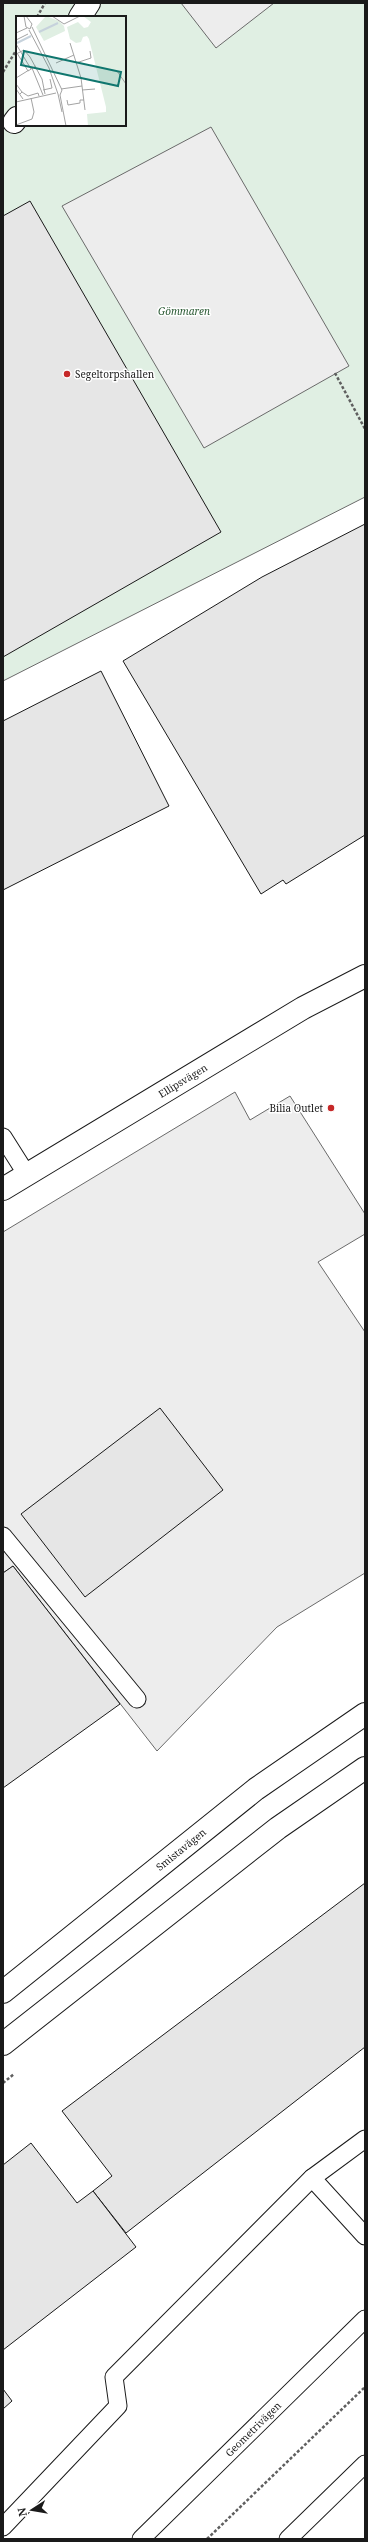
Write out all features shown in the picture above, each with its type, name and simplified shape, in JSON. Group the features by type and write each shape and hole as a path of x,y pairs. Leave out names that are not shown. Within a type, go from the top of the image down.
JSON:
{"street":[{"path":"81,16 89,3"},
{"name":"Ellipsvägen","path":"3,1189 303,1008 365,976"},
{"name":"Smistavägen","path":"3,1992 256,1789 365,1714"},
{"path":"3,2044 278,1828 365,1768"}],"lane":[{"path":"3,1137 27,1175"},
{"path":"3,1536 137,1699"},
{"path":"3,2527 118,2406 114,2377 312,2178 365,2138"},
{"path":"312,2178 365,2236"},
{"name":"Geometrivägen","path":"141,2539 365,2319"},
{"path":"288,2539 365,2464"}],"path":[{"path":"38,16 45,3"},
{"path":"3,72 16,51"},
{"path":"336,373 365,429"},
{"path":"206,2539 365,2387"}],"green space":[{"name":"Gömmaren","path":"3,3 365,3 365,497 3,681"}],"shaded area":[{"path":"181,3 274,3 216,48"},
{"path":"211,127 349,366 204,448 62,206"},
{"path":"235,1092 250,1120 290,1096 365,1214 365,1234 318,1262 365,1332 365,1573 277,1627 157,1751 13,1566 3,1573 3,1232"}],"building":[{"name":"Segeltorpshallen","path":"30,201 221,532 3,657 3,216"},
{"path":"365,524 365,835 286,884 283,880 261,894 123,661 262,577"},
{"path":"101,671 169,806 3,890 3,721"},
{"path":"160,1408 223,1490 85,1597 21,1514"},
{"path":"13,1566 120,1704 3,1788 3,1573"},
{"path":"365,1883 365,2047 126,2233 93,2191 112,2176 62,2111"},
{"path":"31,2143 77,2203 93,2191 136,2247 3,2350 3,2165"},
{"path":"3,2389 12,2401 3,2409"}],"place":[{"name":"Segeltorpshallen","path":"67,374"},
{"name":"Bilia Outlet","path":"331,1108"}]}
